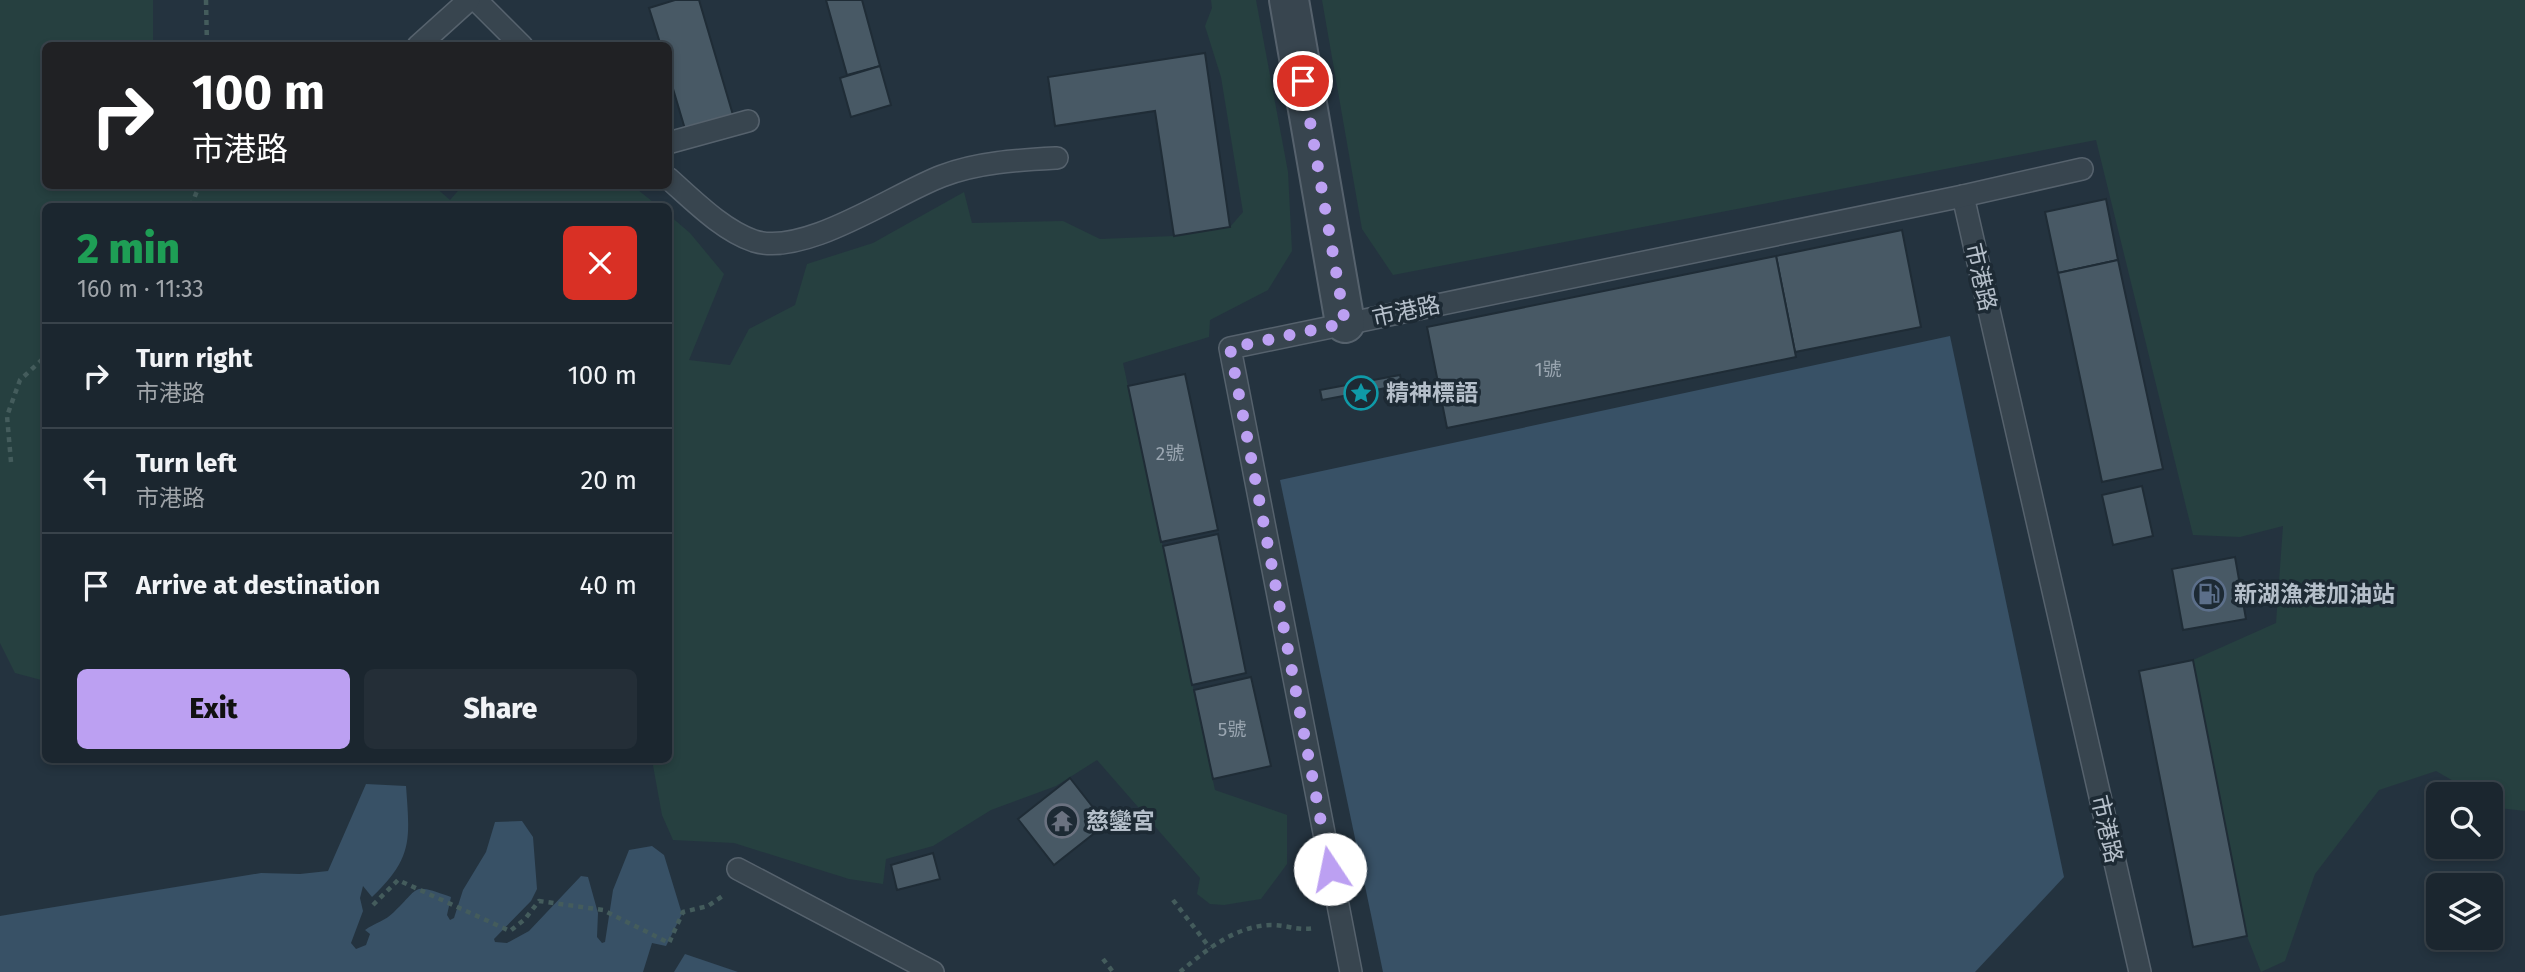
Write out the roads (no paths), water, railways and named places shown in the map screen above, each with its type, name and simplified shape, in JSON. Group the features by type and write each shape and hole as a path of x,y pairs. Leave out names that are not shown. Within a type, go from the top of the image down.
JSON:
{"street":[{"name":"市港路","path":"1289,0 1345,323"}],"lane":[{"path":"422,42 469,0"},
{"path":"476,0 518,42"},
{"path":"672,142 748,121"},
{"path":"672,181 715,219 755,241 785,243 830,231 943,175 974,166 1057,158"},
{"path":"1963,196 2082,169"},
{"name":"市港路","path":"1351,972 1230,348 1963,196 2140,972"},
{"path":"738,869 933,972"}],"water":[{"path":"1950,336 2064,877 1975,972 1383,972 1280,480"},
{"path":"366,784 406,786 408,835 402,859 385,883 372,897 363,886 360,898 363,911 351,943 356,949 366,945 370,934 365,930 391,915 418,890 429,890 451,897 447,915 450,920 454,918 463,890 486,852 495,822 522,821 533,837 537,889 531,901 494,939 495,942 507,943 529,931 581,876 588,877 598,913 597,937 602,943 605,942 613,890 629,850 652,846 664,855 682,914 666,946 652,943 643,972 0,972 0,916 261,873 300,874 328,871"},
{"path":"685,954 738,972 674,972"}],"place":[{"name":"精神標語","path":"1361,393"},
{"name":"新湖漁港加油站","path":"2209,594"},
{"name":"慈鑾宮","path":"1062,821"}]}
